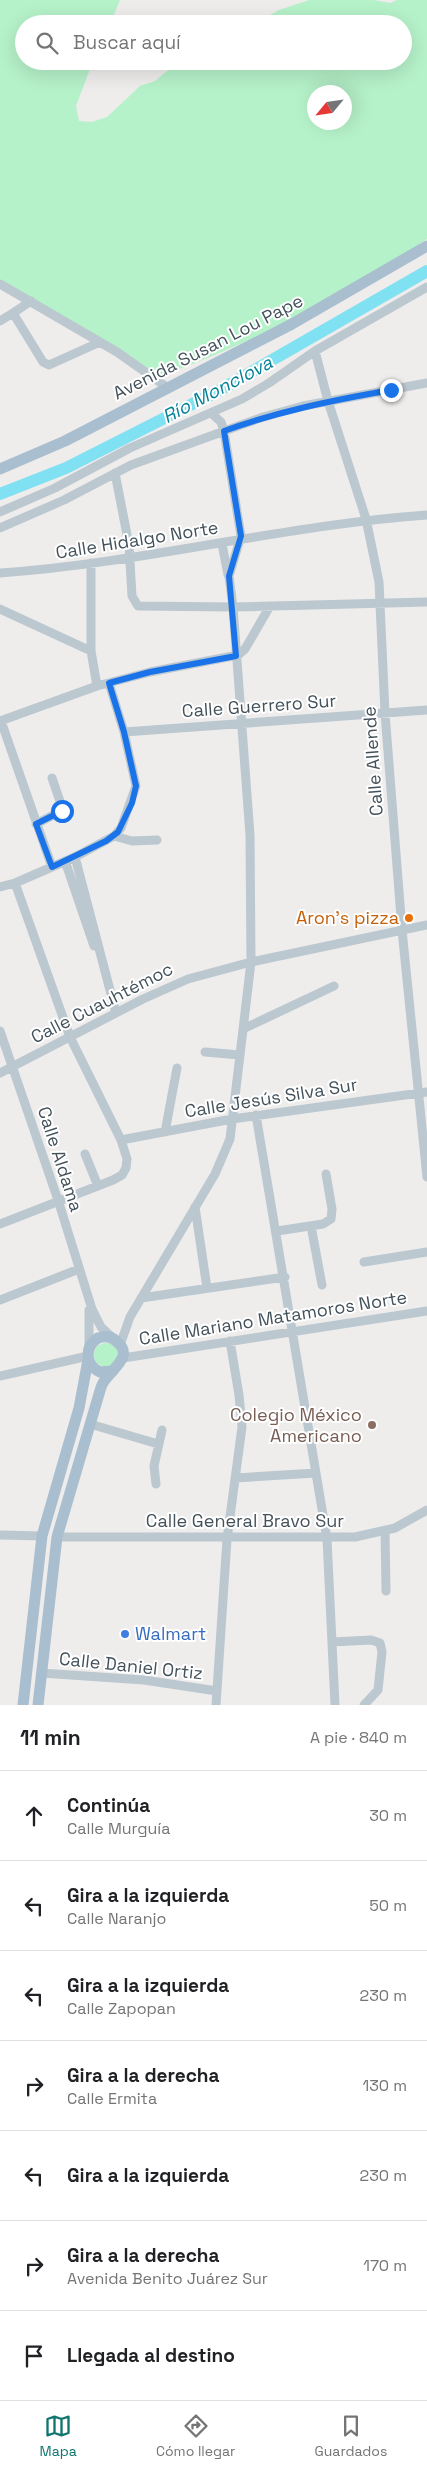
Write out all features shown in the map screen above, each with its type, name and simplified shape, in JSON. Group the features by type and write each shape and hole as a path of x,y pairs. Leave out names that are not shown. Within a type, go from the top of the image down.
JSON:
{"main road":[{"name":"Avenida Susan Lou Pape","path":"0,469 65,441 309,315 427,246"},
{"path":"23,1705 42,1536 79,1408 88,1354 98,1338 106,1337 117,1342 123,1358 120,1365 103,1383 57,1537 38,1705"},
{"path":"88,1354 96,1370 104,1372 113,1371"}],"street":[{"path":"0,284 139,366 168,388"},
{"path":"0,512 55,488 130,448 211,413 269,383 315,351 427,287"},
{"path":"0,320 31,302"},
{"path":"13,313 45,364 55,363 100,342"},
{"name":"Calle Allende","path":"315,351 328,401 366,519 379,582 385,713 402,930 427,1177"},
{"path":"0,528 64,500 115,473 263,417 328,401 427,383"},
{"path":"211,413 221,422 224,431 230,459 240,540 229,576"},
{"path":"115,473 125,515 132,596 138,606 233,607 427,602"},
{"name":"Calle Hidalgo Norte","path":"0,573 47,570 130,558 366,519 427,515"},
{"path":"117,1342 195,1207 230,1140 251,962 250,835 233,607 222,544"},
{"path":"92,563 91,651 97,686"},
{"path":"52,867 1,721 97,686 150,672 236,656 245,649 270,606"},
{"path":"0,609 91,651"},
{"path":"0,887 15,883 76,857 114,836 124,821 136,789 124,732 109,683"},
{"name":"Calle Guerrero Sur","path":"124,732 427,710"},
{"path":"36,824 57,815 63,809 52,778"},
{"path":"114,836 132,841 157,840"},
{"path":"76,857 116,1013"},
{"path":"65,861 104,972"},
{"path":"0,1224 98,1186 122,1175 126,1168 126,1159 121,1140 70,1037 15,883"},
{"name":"Calle Cuauhtémoc","path":"0,1073 173,985 251,962 427,925"},
{"path":"243,1029 334,986"},
{"name":"Calle Aldama","path":"0,1031 58,1200 88,1298 97,1320 117,1342"},
{"path":"205,1052 240,1055"},
{"path":"165,1132 177,1068"},
{"name":"Calle Jesús Silva Sur","path":"121,1140 232,1119 427,1092"},
{"path":"256,1116 285,1277 327,1539 335,1705"},
{"path":"85,1154 98,1186"},
{"path":"277,1231 311,1226 328,1221 333,1214 326,1174"},
{"path":"195,1207 207,1288"},
{"path":"311,1226 322,1285"},
{"path":"364,1262 427,1252"},
{"path":"0,1300 79,1269"},
{"path":"141,1298 285,1277"},
{"name":"Calle Aldama","path":"88,1298 91,1319 88,1354"},
{"name":"Calle Mariano Matamoros Norte","path":"123,1358 427,1311"},
{"path":"216,1705 227,1538 242,1427 230,1341"},
{"path":"0,1376 88,1354"},
{"path":"90,1424 158,1444"},
{"path":"156,1484 154,1466 162,1430"},
{"path":"235,1478 316,1473"},
{"name":"Calle General Bravo Sur","path":"57,1537 327,1539 354,1537 385,1531 427,1510"},
{"path":"385,1531 386,1591"},
{"path":"0,1535 42,1536"},
{"path":"332,1642 371,1640 380,1643 382,1652 378,1690 364,1705"},
{"name":"Calle Daniel Ortiz","path":"41,1673 144,1680 217,1691"}],"green space":[{"path":"0,0 120,0 114,15 15,15 15,70 90,70 76,106 79,121 92,122 107,117 140,86 155,81 168,70 412,70 412,15 270,15 309,0 374,0 390,3 397,0 427,0 427,239 332,298 264,333 160,376 0,282"},
{"path":"106,1343 115,1346 118,1355 115,1364 106,1367 97,1364 94,1355 97,1346"}],"waterway":[{"name":"Río Monclova","path":"0,494 66,468 220,390 427,271"}],"place":[{"name":"Aron's pizza","path":"409,918"},
{"name":"Colegio México Americano","path":"372,1425"},
{"name":"Walmart","path":"125,1634"}],"route":[{"path":"62,811 36,824 52,867 76,857 114,836 124,821 135,792 136,786 124,732 109,683 150,672 236,656 229,576 241,536 224,431 263,417 303,406 391,390"}]}
